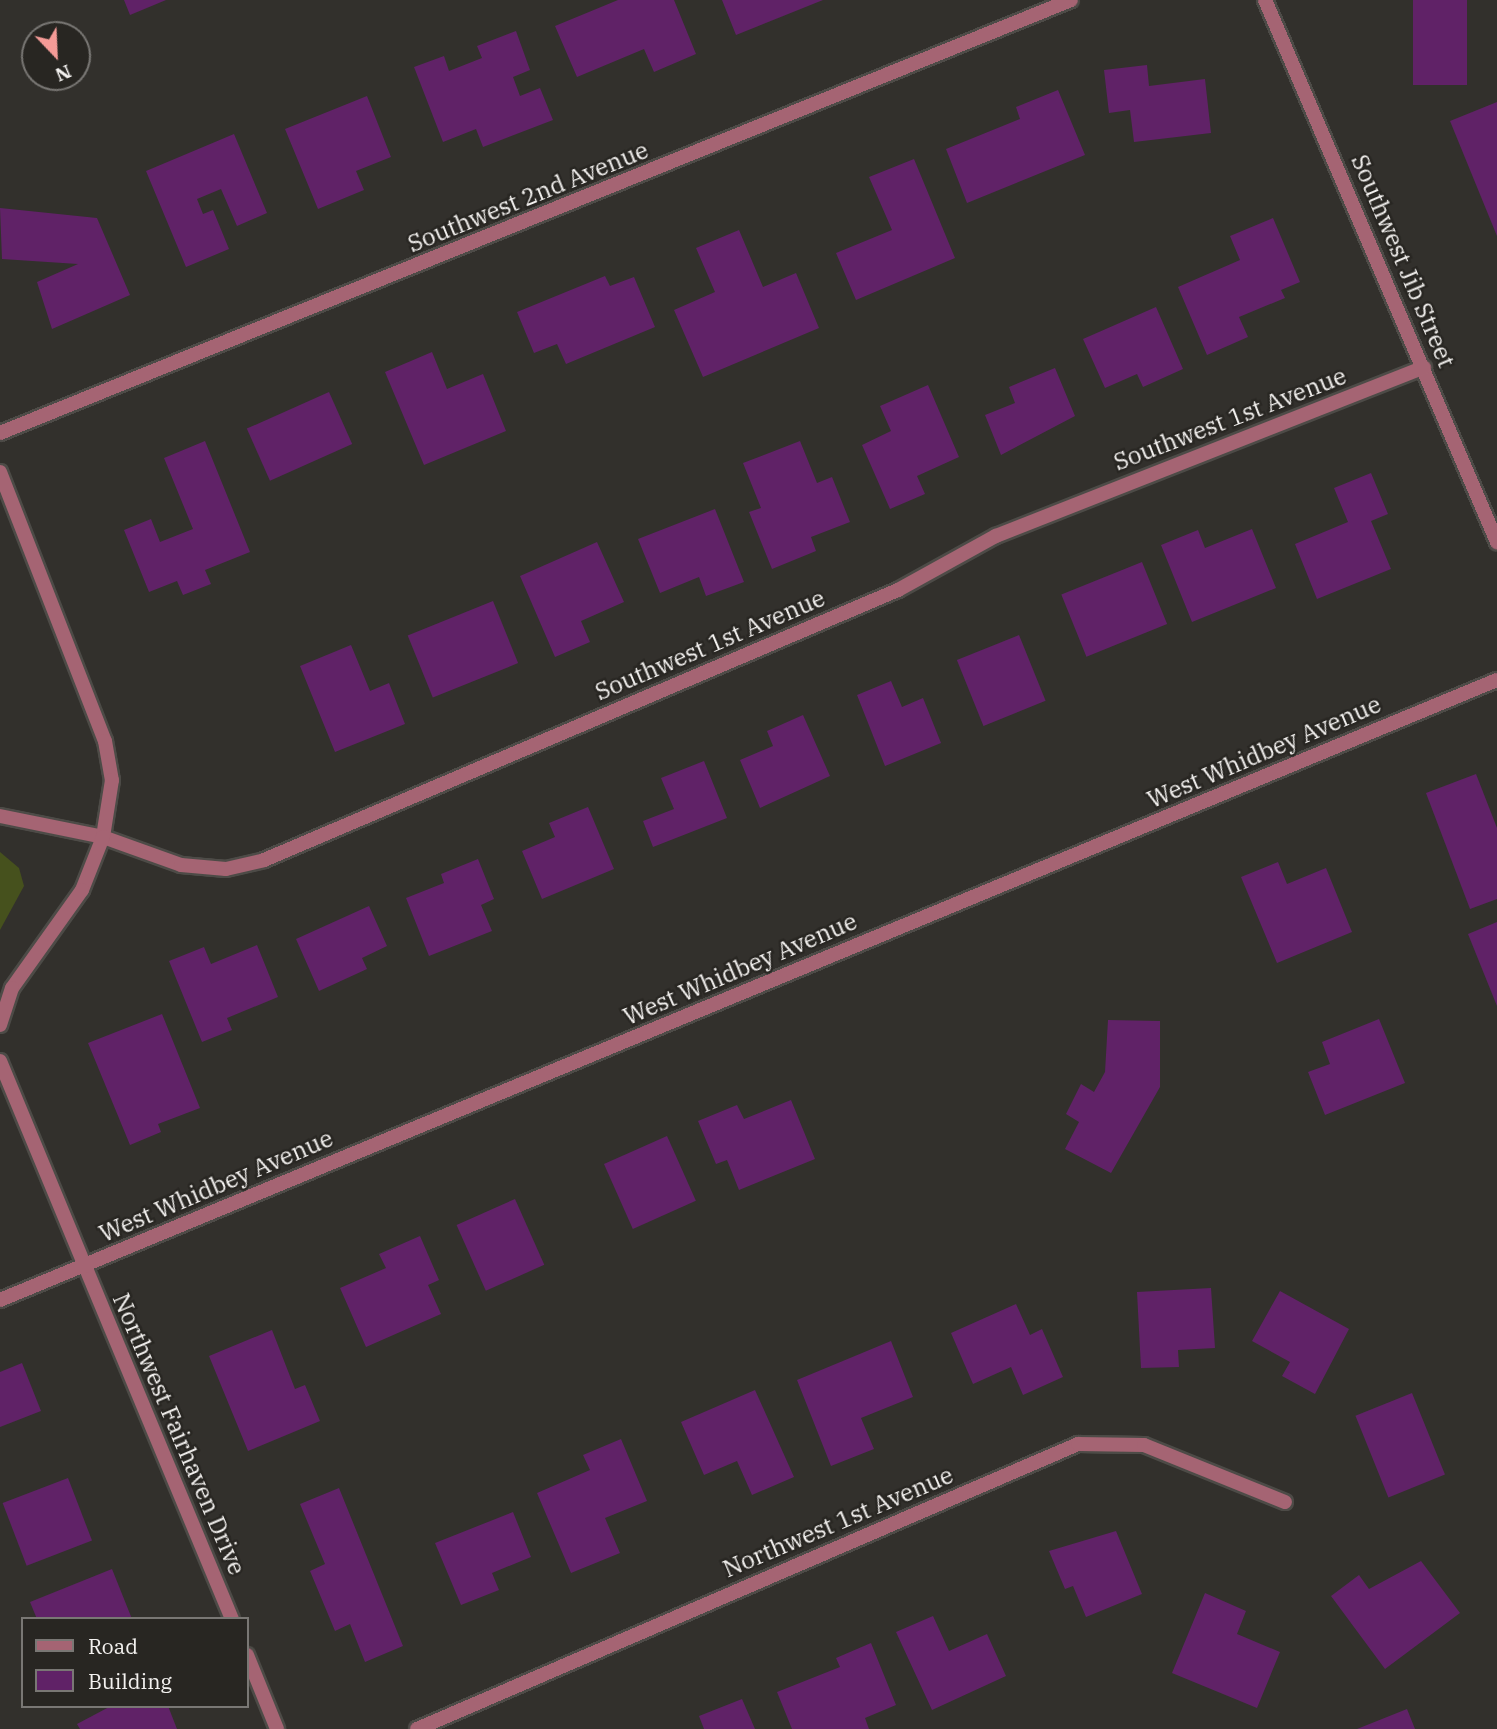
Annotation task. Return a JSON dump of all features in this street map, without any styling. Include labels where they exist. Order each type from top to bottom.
[{"type":"street","name":"Southwest 2nd Avenue","points":[[0,433],[1071,0]]},
{"type":"street","name":"Southwest Jib Street","points":[[1265,0],[1497,542]]},
{"type":"street","name":"Southwest 1st Avenue","points":[[0,816],[103,837],[181,865],[226,869],[264,860],[898,590],[996,536],[1424,367]]},
{"type":"street","points":[[0,471],[105,741],[112,780],[103,837],[82,890],[12,988],[0,1025]]},
{"type":"street","name":"West Whidbey Avenue","points":[[0,1300],[1497,680]]},
{"type":"street","name":"Northwest Fairhaven Drive","points":[[0,1061],[231,1617]]},
{"type":"street","name":"Northwest 1st Avenue","points":[[417,1729],[1078,1444],[1144,1445],[1285,1502]]},
{"type":"street","points":[[248,1657],[277,1729]]},
{"type":"green space","points":[[0,852],[19,868],[24,886],[0,930]]},
{"type":"building","points":[[124,0],[166,0],[130,15]]},
{"type":"building","points":[[618,0],[674,0],[696,54],[654,72],[644,49],[577,77],[555,26]]},
{"type":"building","points":[[722,0],[823,0],[736,35]]},
{"type":"building","points":[[1413,0],[1467,0],[1467,85],[1413,85]]},
{"type":"building","points":[[516,31],[530,70],[513,77],[520,96],[540,88],[553,120],[483,147],[476,129],[443,142],[414,67],[444,56],[449,71],[482,58],[477,46]]},
{"type":"building","points":[[1147,65],[1149,86],[1205,79],[1211,133],[1134,142],[1130,110],[1109,113],[1104,70]]},
{"type":"building","points":[[1058,90],[1085,155],[967,203],[946,149],[1020,119],[1016,107]]},
{"type":"building","points":[[367,96],[391,157],[356,171],[364,190],[318,209],[285,129]]},
{"type":"building","points":[[1497,102],[1497,236],[1450,121]]},
{"type":"building","points":[[234,134],[267,213],[237,226],[221,189],[197,199],[203,214],[213,210],[229,249],[186,267],[146,171]]},
{"type":"building","points":[[914,159],[955,258],[856,300],[836,253],[892,230],[869,177]]},
{"type":"building","points":[[0,208],[97,218],[130,295],[52,329],[37,282],[78,264],[2,259]]},
{"type":"building","points":[[1273,218],[1300,282],[1281,290],[1285,298],[1239,317],[1248,337],[1207,355],[1178,287],[1240,260],[1230,236]]},
{"type":"building","points":[[739,230],[763,287],[796,273],[819,328],[703,377],[674,310],[715,292],[696,248]]},
{"type":"building","points":[[605,276],[610,286],[634,277],[655,327],[566,364],[557,344],[534,353],[517,312]]},
{"type":"building","points":[[1156,307],[1183,369],[1143,387],[1137,374],[1105,388],[1083,339]]},
{"type":"building","points":[[432,352],[447,389],[483,374],[506,431],[424,465],[385,372]]},
{"type":"building","points":[[1055,368],[1075,416],[1001,455],[985,415],[1015,403],[1009,387]]},
{"type":"building","points":[[928,385],[959,457],[917,476],[925,494],[890,509],[862,445],[891,431],[880,406]]},
{"type":"building","points":[[329,392],[352,444],[270,481],[247,429]]},
{"type":"building","points":[[205,441],[250,552],[205,570],[211,584],[183,595],[177,581],[149,592],[124,530],[151,519],[160,542],[193,529],[164,458]]},
{"type":"building","points":[[800,441],[817,483],[832,477],[850,522],[811,537],[816,551],[772,569],[749,512],[761,508],[743,463]]},
{"type":"building","points":[[1371,473],[1388,514],[1371,521],[1391,569],[1317,599],[1295,544],[1348,522],[1334,488]]},
{"type":"building","points":[[715,509],[744,582],[706,596],[699,577],[660,593],[638,539]]},
{"type":"building","points":[[1252,529],[1276,588],[1192,622],[1161,545],[1198,530],[1205,548]]},
{"type":"building","points":[[597,542],[624,602],[581,621],[590,642],[555,657],[520,576]]},
{"type":"building","points":[[1142,562],[1167,624],[1086,657],[1061,595]]},
{"type":"building","points":[[493,601],[518,663],[433,698],[408,635]]},
{"type":"building","points":[[1019,635],[1046,701],[983,726],[957,660]]},
{"type":"building","points":[[351,645],[370,691],[389,683],[405,724],[335,752],[300,666]]},
{"type":"building","points":[[891,681],[902,707],[923,698],[941,743],[885,766],[857,695]]},
{"type":"building","points":[[803,715],[830,776],[760,808],[740,760],[773,746],[767,731]]},
{"type":"building","points":[[704,761],[727,818],[653,847],[643,821],[674,809],[661,778]]},
{"type":"building","points":[[1476,774],[1497,828],[1497,899],[1470,909],[1426,793]]},
{"type":"building","points":[[588,807],[614,869],[542,899],[522,851],[555,837],[549,823]]},
{"type":"building","points":[[478,859],[494,899],[481,905],[492,931],[429,956],[406,898],[444,883],[441,874]]},
{"type":"building","points":[[1278,862],[1287,884],[1326,868],[1352,932],[1277,963],[1241,877]]},
{"type":"building","points":[[369,906],[387,946],[362,958],[367,969],[319,991],[296,939]]},
{"type":"building","points":[[1497,922],[1497,1006],[1468,934]]},
{"type":"building","points":[[257,945],[278,997],[227,1018],[232,1030],[202,1042],[169,961],[204,947],[211,964]]},
{"type":"building","points":[[162,1014],[200,1108],[158,1124],[161,1132],[130,1145],[88,1043]]},
{"type":"building","points":[[1379,1019],[1405,1083],[1325,1115],[1308,1072],[1330,1064],[1322,1042]]},
{"type":"building","points":[[1108,1020],[1160,1021],[1160,1087],[1111,1173],[1065,1149],[1079,1122],[1066,1114],[1081,1084],[1094,1092],[1105,1072]]},
{"type":"building","points":[[791,1100],[815,1159],[739,1190],[727,1160],[716,1164],[698,1121],[737,1105],[744,1119]]},
{"type":"building","points":[[667,1136],[696,1201],[633,1229],[604,1164]]},
{"type":"building","points":[[515,1199],[544,1265],[486,1291],[457,1225]]},
{"type":"building","points":[[420,1236],[439,1280],[428,1285],[441,1314],[366,1347],[340,1288],[386,1268],[379,1254]]},
{"type":"building","points":[[1211,1288],[1215,1348],[1178,1350],[1179,1367],[1141,1368],[1137,1292]]},
{"type":"building","points":[[1280,1291],[1349,1329],[1315,1394],[1282,1376],[1290,1362],[1252,1341]]},
{"type":"building","points":[[1016,1304],[1030,1335],[1042,1329],[1063,1377],[1023,1395],[1011,1367],[973,1384],[951,1333]]},
{"type":"building","points":[[272,1330],[295,1389],[305,1385],[320,1421],[248,1451],[209,1356]]},
{"type":"building","points":[[891,1341],[913,1397],[861,1418],[874,1449],[831,1466],[797,1380]]},
{"type":"building","points":[[22,1363],[41,1411],[0,1427],[0,1372]]},
{"type":"building","points":[[755,1390],[794,1477],[752,1495],[737,1461],[704,1475],[681,1422]]},
{"type":"building","points":[[1412,1393],[1445,1475],[1388,1497],[1355,1416]]},
{"type":"building","points":[[621,1439],[647,1501],[605,1518],[620,1553],[571,1573],[537,1493],[590,1470],[583,1455]]},
{"type":"building","points":[[68,1478],[92,1541],[27,1566],[3,1503]]},
{"type":"building","points":[[339,1488],[403,1646],[365,1662],[350,1624],[335,1631],[310,1571],[325,1564],[300,1504]]},
{"type":"building","points":[[513,1512],[531,1557],[492,1573],[499,1590],[461,1605],[435,1543]]},
{"type":"building","points":[[1116,1531],[1142,1594],[1086,1617],[1073,1586],[1065,1589],[1049,1551]]},
{"type":"building","points":[[1421,1561],[1460,1613],[1385,1669],[1331,1596],[1359,1575],[1369,1589]]},
{"type":"building","points":[[112,1569],[131,1617],[36,1617],[30,1602]]},
{"type":"building","points":[[1205,1593],[1246,1611],[1237,1634],[1280,1652],[1257,1708],[1172,1673]]},
{"type":"building","points":[[933,1616],[949,1651],[987,1634],[1006,1676],[932,1710],[896,1632]]},
{"type":"building","points":[[871,1643],[896,1705],[865,1718],[869,1729],[792,1729],[777,1692],[840,1667],[836,1658]]},
{"type":"building","points":[[742,1699],[755,1729],[704,1729],[699,1716]]},
{"type":"building","points":[[107,1708],[169,1708],[177,1729],[80,1729],[77,1724]]},
{"type":"building","points":[[1407,1709],[1415,1729],[1357,1729]]}]
